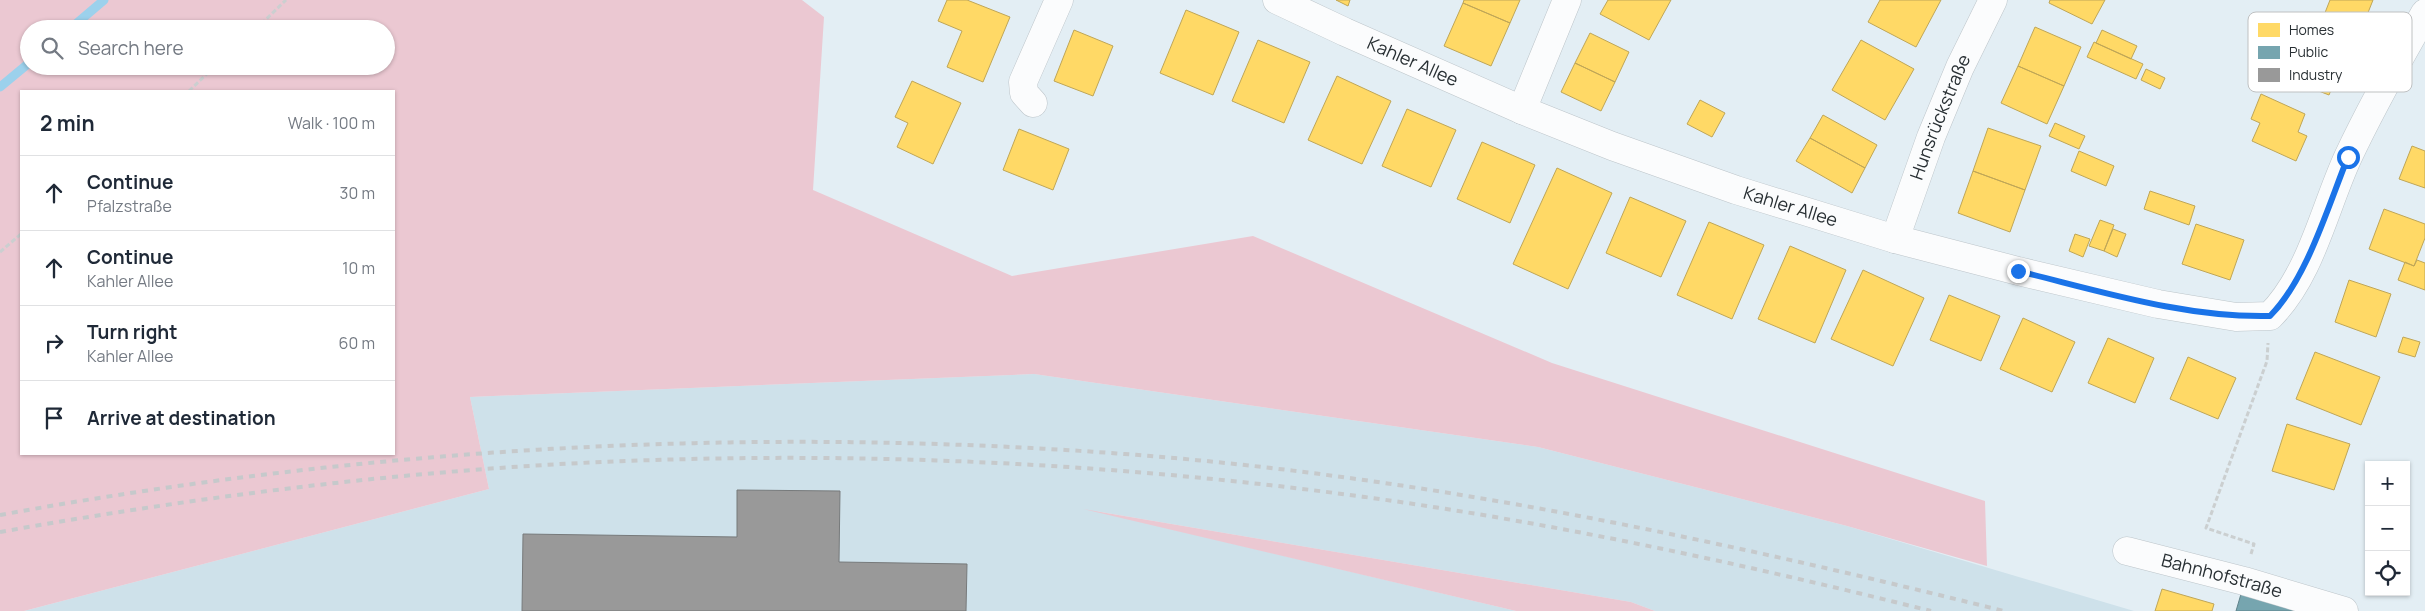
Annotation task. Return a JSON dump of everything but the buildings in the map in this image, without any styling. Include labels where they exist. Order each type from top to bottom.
[{"type":"street","points":[[1033,104],[1024,92],[1023,82],[1059,0]]},
{"type":"street","name":"Kahler Allee","points":[[1276,0],[1522,110],[1612,146],[1736,190],[1895,239],[2018,271],[2158,304],[2236,317],[2270,316]]},
{"type":"street","points":[[1522,110],[1567,0]]},
{"type":"street","name":"Hunsrückstraße","points":[[1895,239],[1931,137],[1960,67],[1993,0]]},
{"type":"street","points":[[2412,37],[2425,13]]},
{"type":"street","points":[[2270,316],[2284,302],[2304,266],[2348,157],[2383,92]]},
{"type":"street","name":"Bahnhofstraße","points":[[2128,551],[2244,581],[2344,611]]},
{"type":"path","points":[[265,20],[286,0]]},
{"type":"path","points":[[190,90],[206,75]]},
{"type":"path","points":[[0,252],[20,235]]},
{"type":"path","points":[[2244,581],[2254,544],[2206,528],[2267,361],[2270,316]]},
{"type":"shaded area","points":[[0,0],[802,0],[824,17],[813,190],[1012,276],[1253,236],[1552,363],[1985,501],[1987,566],[1847,526],[1538,447],[1034,374],[470,397],[489,489],[24,611],[0,611]]},
{"type":"shaded area","points":[[1034,374],[1538,447],[1847,526],[2134,611],[1655,611],[1631,602],[1095,511],[1516,611],[24,611],[489,489],[470,397]]},
{"type":"shaded area","points":[[1083,509],[1631,602],[1655,611],[1516,611]]},
{"type":"waterway","points":[[81,20],[104,0]]},
{"type":"waterway","points":[[0,87],[20,70]]},
{"type":"railway","points":[[0,515],[145,491],[292,471],[438,457],[585,447],[732,442],[880,443],[1027,448],[1174,458],[1279,469],[1488,499],[1696,539],[2004,611]]},
{"type":"railway","points":[[0,532],[68,520],[271,491],[475,470],[647,460],[749,458],[955,461],[1161,474],[1263,484],[1436,507],[1649,546],[1931,611]]},
{"type":"route","points":[[2018,271],[2158,304],[2236,317],[2270,316],[2284,302],[2304,266],[2348,157]]}]
